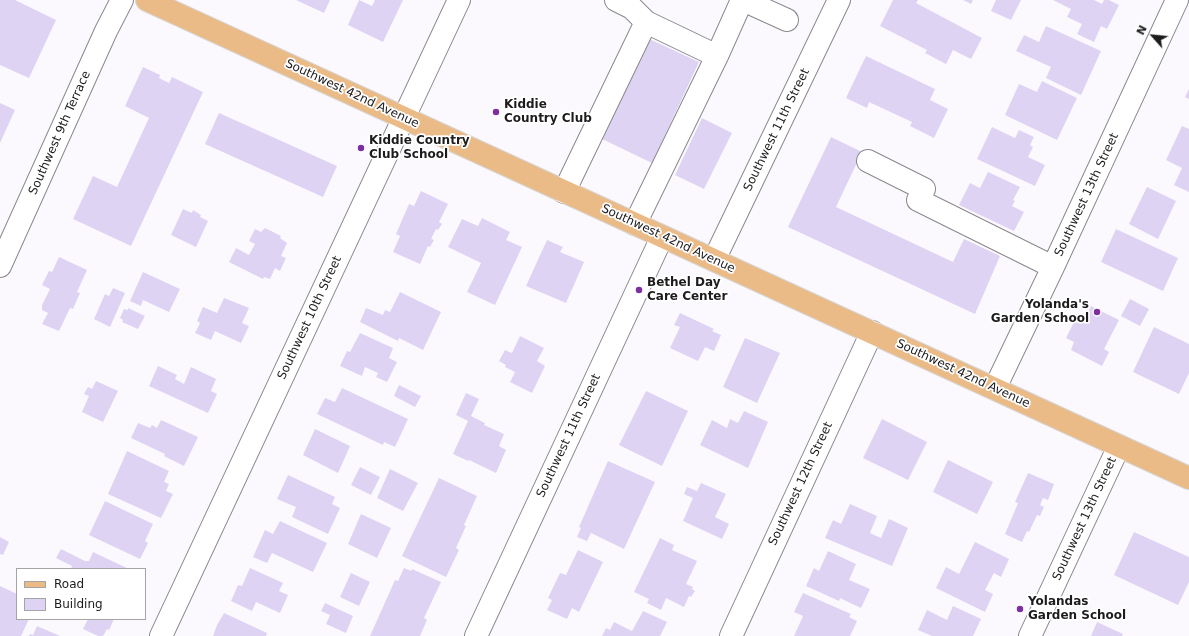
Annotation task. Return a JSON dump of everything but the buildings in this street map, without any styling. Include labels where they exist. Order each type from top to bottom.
[{"type":"main road","name":"Southwest 42nd Avenue","points":[[147,0],[1189,478]]},
{"type":"street","name":"Southwest 9th Terrace","points":[[0,266],[106,31],[122,0]]},
{"type":"street","name":"Southwest 10th Street","points":[[160,636],[460,0]]},
{"type":"street","points":[[616,0],[632,8],[646,22],[717,56]]},
{"type":"street","points":[[635,224],[743,0],[787,20]]},
{"type":"street","name":"Southwest 11th Street","points":[[714,260],[839,0]]},
{"type":"street","name":"Southwest 13th Street","points":[[995,388],[1177,0]]},
{"type":"street","points":[[564,192],[646,22]]},
{"type":"street","points":[[868,161],[924,189],[918,200],[1053,267]]},
{"type":"street","name":"Southwest 11th Street","points":[[476,636],[662,237]]},
{"type":"street","name":"Southwest 12th Street","points":[[731,636],[872,332]]},
{"type":"street","name":"Southwest 13th Street","points":[[1030,636],[1119,446]]},
{"type":"place","name":"Kiddie Country Club","points":[[496,112]]},
{"type":"place","name":"Kiddie Country Club School","points":[[361,148]]},
{"type":"place","name":"Bethel Day Care Center","points":[[639,290]]},
{"type":"place","name":"Yolanda's Garden School","points":[[1097,312]]},
{"type":"place","name":"Yolandas Garden School","points":[[1020,609]]}]
